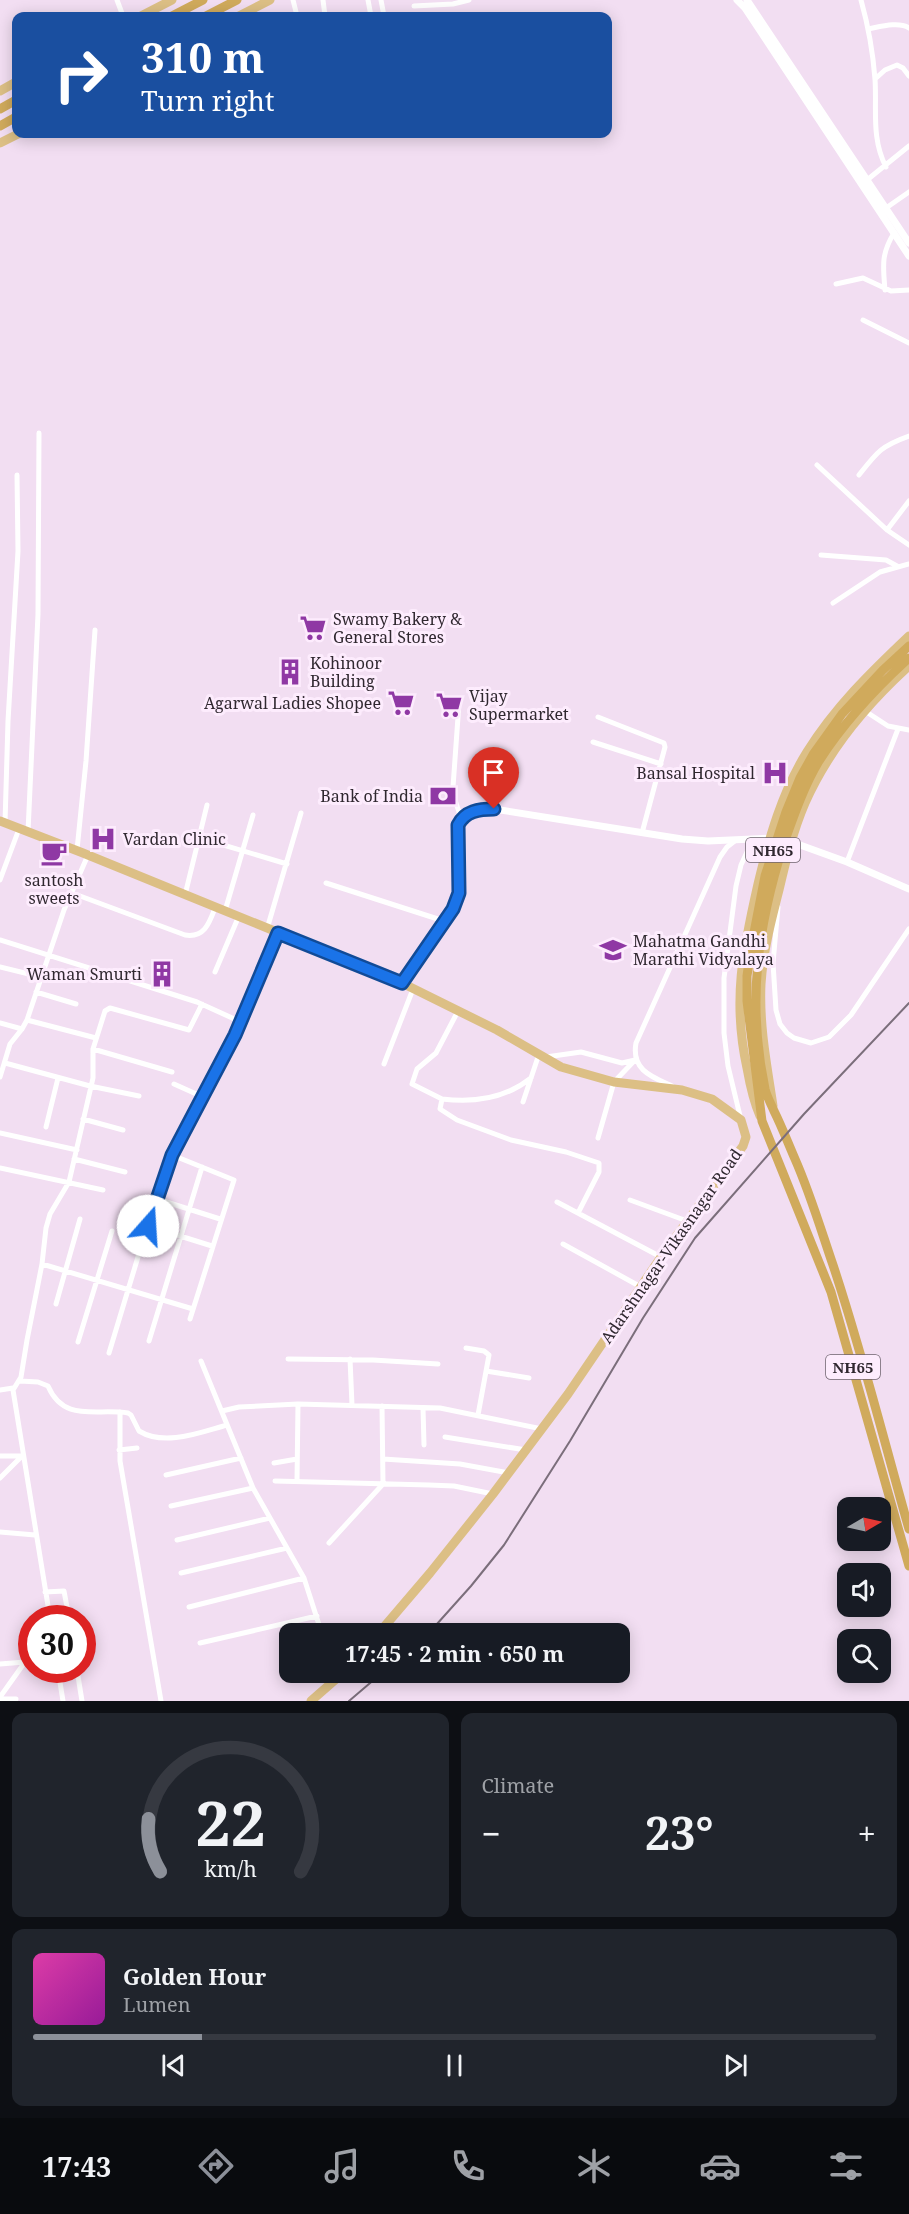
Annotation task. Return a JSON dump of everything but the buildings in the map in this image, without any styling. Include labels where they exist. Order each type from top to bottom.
[{"type":"highway","points":[[180,12],[203,0]]},
{"type":"highway","points":[[214,12],[237,0]]},
{"type":"highway","name":"NH65","points":[[909,646],[842,714],[814,753],[800,778],[765,876],[747,976],[748,1025],[762,1094],[774,1110],[797,1162],[824,1237],[866,1373],[909,1528]]},
{"type":"highway","name":"NH65","points":[[909,665],[862,705],[819,762],[801,795],[768,899],[756,975],[756,1032],[762,1094],[762,1121],[831,1292],[909,1566]]},
{"type":"main road","points":[[149,12],[172,0]]},
{"type":"main road","points":[[247,12],[270,0]]},
{"type":"main road","points":[[762,1121],[754,1102],[743,1049],[739,984],[745,939],[770,837],[786,794],[807,751],[848,696],[909,636]]},
{"type":"main road","points":[[774,1110],[763,1032],[761,984],[768,931],[791,842],[818,777],[839,744],[865,710],[909,665]]},
{"type":"main road","points":[[3,822],[402,983],[497,1030],[561,1067],[614,1082],[682,1090],[711,1099],[729,1109],[741,1120]]},
{"type":"main road","name":"Adarshnagar-Vikasnagar Road","points":[[387,1623],[542,1429],[661,1257],[743,1146],[746,1137],[741,1120]]},
{"type":"main road","points":[[311,1701],[328,1683]]},
{"type":"street","points":[[414,6],[453,4],[470,0]]},
{"type":"street","points":[[737,0],[745,8],[867,180],[909,243]]},
{"type":"street","points":[[747,0],[909,256]]},
{"type":"street","points":[[861,0],[868,29],[875,79],[874,118],[877,140],[886,166]]},
{"type":"street","points":[[868,29],[899,25],[909,28]]},
{"type":"street","points":[[875,79],[891,66],[897,65],[903,68],[909,76]]},
{"type":"street","points":[[867,180],[909,146]]},
{"type":"street","points":[[886,208],[909,192]]},
{"type":"street","points":[[885,290],[883,260],[885,250],[894,233]]},
{"type":"street","points":[[836,284],[867,279],[885,290],[897,292],[909,290]]},
{"type":"street","points":[[863,320],[909,343]]},
{"type":"street","points":[[28,832],[38,614],[39,434]]},
{"type":"street","points":[[859,476],[884,446],[909,435]]},
{"type":"street","points":[[817,465],[887,530],[909,544]]},
{"type":"street","points":[[3,822],[18,551],[17,475]]},
{"type":"street","points":[[887,530],[909,501]]},
{"type":"street","points":[[822,555],[886,560],[899,567]]},
{"type":"street","points":[[833,603],[870,577],[889,568],[909,564]]},
{"type":"street","points":[[77,850],[95,630]]},
{"type":"street","points":[[459,703],[453,787],[461,818]]},
{"type":"street","points":[[865,710],[880,722],[898,729],[909,730]]},
{"type":"street","points":[[598,717],[664,743],[661,764],[642,833]]},
{"type":"street","points":[[847,862],[898,729]]},
{"type":"street","points":[[592,741],[661,764]]},
{"type":"street","points":[[185,895],[207,805]]},
{"type":"street","points":[[402,983],[453,909],[459,893],[458,825],[461,818],[475,811],[494,809],[682,839],[736,840],[770,837],[847,862],[909,889]]},
{"type":"street","points":[[267,929],[300,813]]},
{"type":"street","points":[[225,912],[253,814]]},
{"type":"street","points":[[0,880],[19,828]]},
{"type":"street","points":[[200,838],[287,864]]},
{"type":"street","points":[[741,1120],[728,1066],[724,1033],[724,978],[736,886],[741,865],[753,839]]},
{"type":"street","points":[[682,1090],[651,1076],[636,1060],[634,1052],[649,1011],[720,857],[736,840]]},
{"type":"street","points":[[0,1077],[10,1044],[27,1020],[48,955],[88,855]]},
{"type":"street","points":[[326,883],[444,921]]},
{"type":"street","points":[[780,885],[773,963],[776,1010],[780,1024],[787,1033],[802,1041],[819,1042],[839,1029],[851,1015],[909,929]]},
{"type":"street","points":[[72,893],[185,935],[194,936],[209,925],[215,908]]},
{"type":"street","points":[[215,972],[238,918]]},
{"type":"street","points":[[109,1353],[172,1155],[241,1022],[278,933]]},
{"type":"street","points":[[0,940],[202,1004],[241,1022]]},
{"type":"street","points":[[0,967],[41,977]]},
{"type":"street","points":[[384,1064],[413,989]]},
{"type":"street","points":[[36,992],[76,1004]]},
{"type":"street","points":[[0,1390],[13,1388],[20,1381],[50,1214],[69,1182],[93,1074],[93,1049],[105,1011],[110,1008],[189,1030],[202,1004]]},
{"type":"street","points":[[458,1011],[436,1053],[417,1069],[412,1084],[442,1099],[486,1099],[522,1085],[531,1078]]},
{"type":"street","points":[[27,1020],[96,1038]]},
{"type":"street","points":[[0,1023],[22,1029]]},
{"type":"street","points":[[93,1049],[172,1072]]},
{"type":"street","points":[[523,1102],[542,1056],[580,1052],[622,1063],[636,1060]]},
{"type":"street","points":[[598,1138],[614,1082],[636,1060]]},
{"type":"street","points":[[5,1063],[90,1086],[139,1096]]},
{"type":"street","points":[[46,1127],[58,1078]]},
{"type":"street","points":[[174,1084],[202,1097]]},
{"type":"street","points":[[442,1099],[440,1109],[442,1112],[457,1120],[511,1140],[566,1152],[599,1163],[599,1172],[578,1213]]},
{"type":"street","points":[[83,1119],[123,1130]]},
{"type":"street","points":[[0,1133],[77,1150]]},
{"type":"street","points":[[172,1155],[234,1180],[190,1319]]},
{"type":"street","points":[[74,1159],[125,1172]]},
{"type":"street","points":[[149,1341],[202,1167]]},
{"type":"street","points":[[0,1168],[103,1190]]},
{"type":"street","points":[[158,1199],[220,1219]]},
{"type":"street","points":[[630,1200],[687,1221]]},
{"type":"street","points":[[558,1202],[661,1257]]},
{"type":"street","points":[[56,1304],[80,1219]]},
{"type":"street","points":[[148,1226],[212,1246]]},
{"type":"street","points":[[78,1342],[112,1231]]},
{"type":"street","points":[[563,1244],[641,1287]]},
{"type":"street","points":[[42,1264],[193,1309]]},
{"type":"street","points":[[466,1348],[487,1352],[489,1359],[478,1415]]},
{"type":"street","points":[[288,1359],[350,1359],[438,1364]]},
{"type":"street","points":[[350,1359],[352,1405]]},
{"type":"street","points":[[201,1360],[253,1488],[304,1578],[319,1623]]},
{"type":"street","points":[[486,1371],[529,1378]]},
{"type":"street","points":[[20,1381],[38,1382],[48,1386],[56,1401],[74,1411],[120,1412],[131,1415],[136,1428],[143,1434],[161,1437],[187,1435],[227,1425]]},
{"type":"street","points":[[13,1388],[47,1605]]},
{"type":"street","points":[[222,1411],[239,1407],[298,1404],[440,1408],[542,1429]]},
{"type":"street","points":[[297,1481],[298,1404]]},
{"type":"street","points":[[329,1543],[383,1484],[382,1406]]},
{"type":"street","points":[[423,1408],[424,1445]]},
{"type":"street","points":[[120,1412],[121,1470],[161,1701]]},
{"type":"street","points":[[445,1437],[526,1450]]},
{"type":"street","points":[[120,1450],[137,1448]]},
{"type":"street","points":[[0,1456],[22,1456]]},
{"type":"street","points":[[0,1478],[22,1456]]},
{"type":"street","points":[[166,1475],[241,1458]]},
{"type":"street","points":[[274,1463],[297,1459]]},
{"type":"street","points":[[383,1459],[459,1464],[509,1473]]},
{"type":"street","points":[[275,1481],[454,1486],[492,1494]]},
{"type":"street","points":[[171,1506],[253,1488]]},
{"type":"street","points":[[177,1540],[270,1518]]},
{"type":"street","points":[[0,1533],[35,1534]]},
{"type":"street","points":[[181,1573],[287,1548]]},
{"type":"street","points":[[189,1607],[304,1578]]},
{"type":"street","points":[[45,1592],[64,1591],[67,1605]]},
{"type":"street","points":[[200,1643],[317,1616]]},
{"type":"street","points":[[0,1664],[18,1663]]},
{"type":"street","points":[[0,1698],[18,1672]]},
{"type":"street","points":[[60,1683],[63,1701]]},
{"type":"street","points":[[79,1683],[82,1701]]},
{"type":"street","points":[[0,1698],[16,1699]]},
{"type":"railway","points":[[438,1623],[504,1545],[570,1441],[643,1318],[695,1238],[804,1114],[909,1003]]},
{"type":"railway","points":[[349,1701],[370,1683]]},
{"type":"place","name":"Swamy Bakery & General Stores","points":[[313,628]]},
{"type":"place","name":"Kohinoor Building","points":[[290,672]]},
{"type":"place","name":"Agarwal Ladies Shopee","points":[[401,703]]},
{"type":"place","name":"Vijay Supermarket","points":[[449,705]]},
{"type":"place","name":"Bansal Hospital","points":[[775,773]]},
{"type":"place","name":"Bank of India","points":[[443,796]]},
{"type":"place","name":"Vardan Clinic","points":[[103,839]]},
{"type":"place","name":"santosh sweets","points":[[54,853]]},
{"type":"place","name":"Mahatma Gandhi Marathi Vidyalaya","points":[[613,950]]},
{"type":"place","name":"Waman Smurti","points":[[162,974]]},
{"type":"route","points":[[148,1226],[172,1155],[235,1035],[278,933],[402,983],[453,909],[459,893],[458,825],[461,818],[468,813],[482,809],[494,809]]}]
